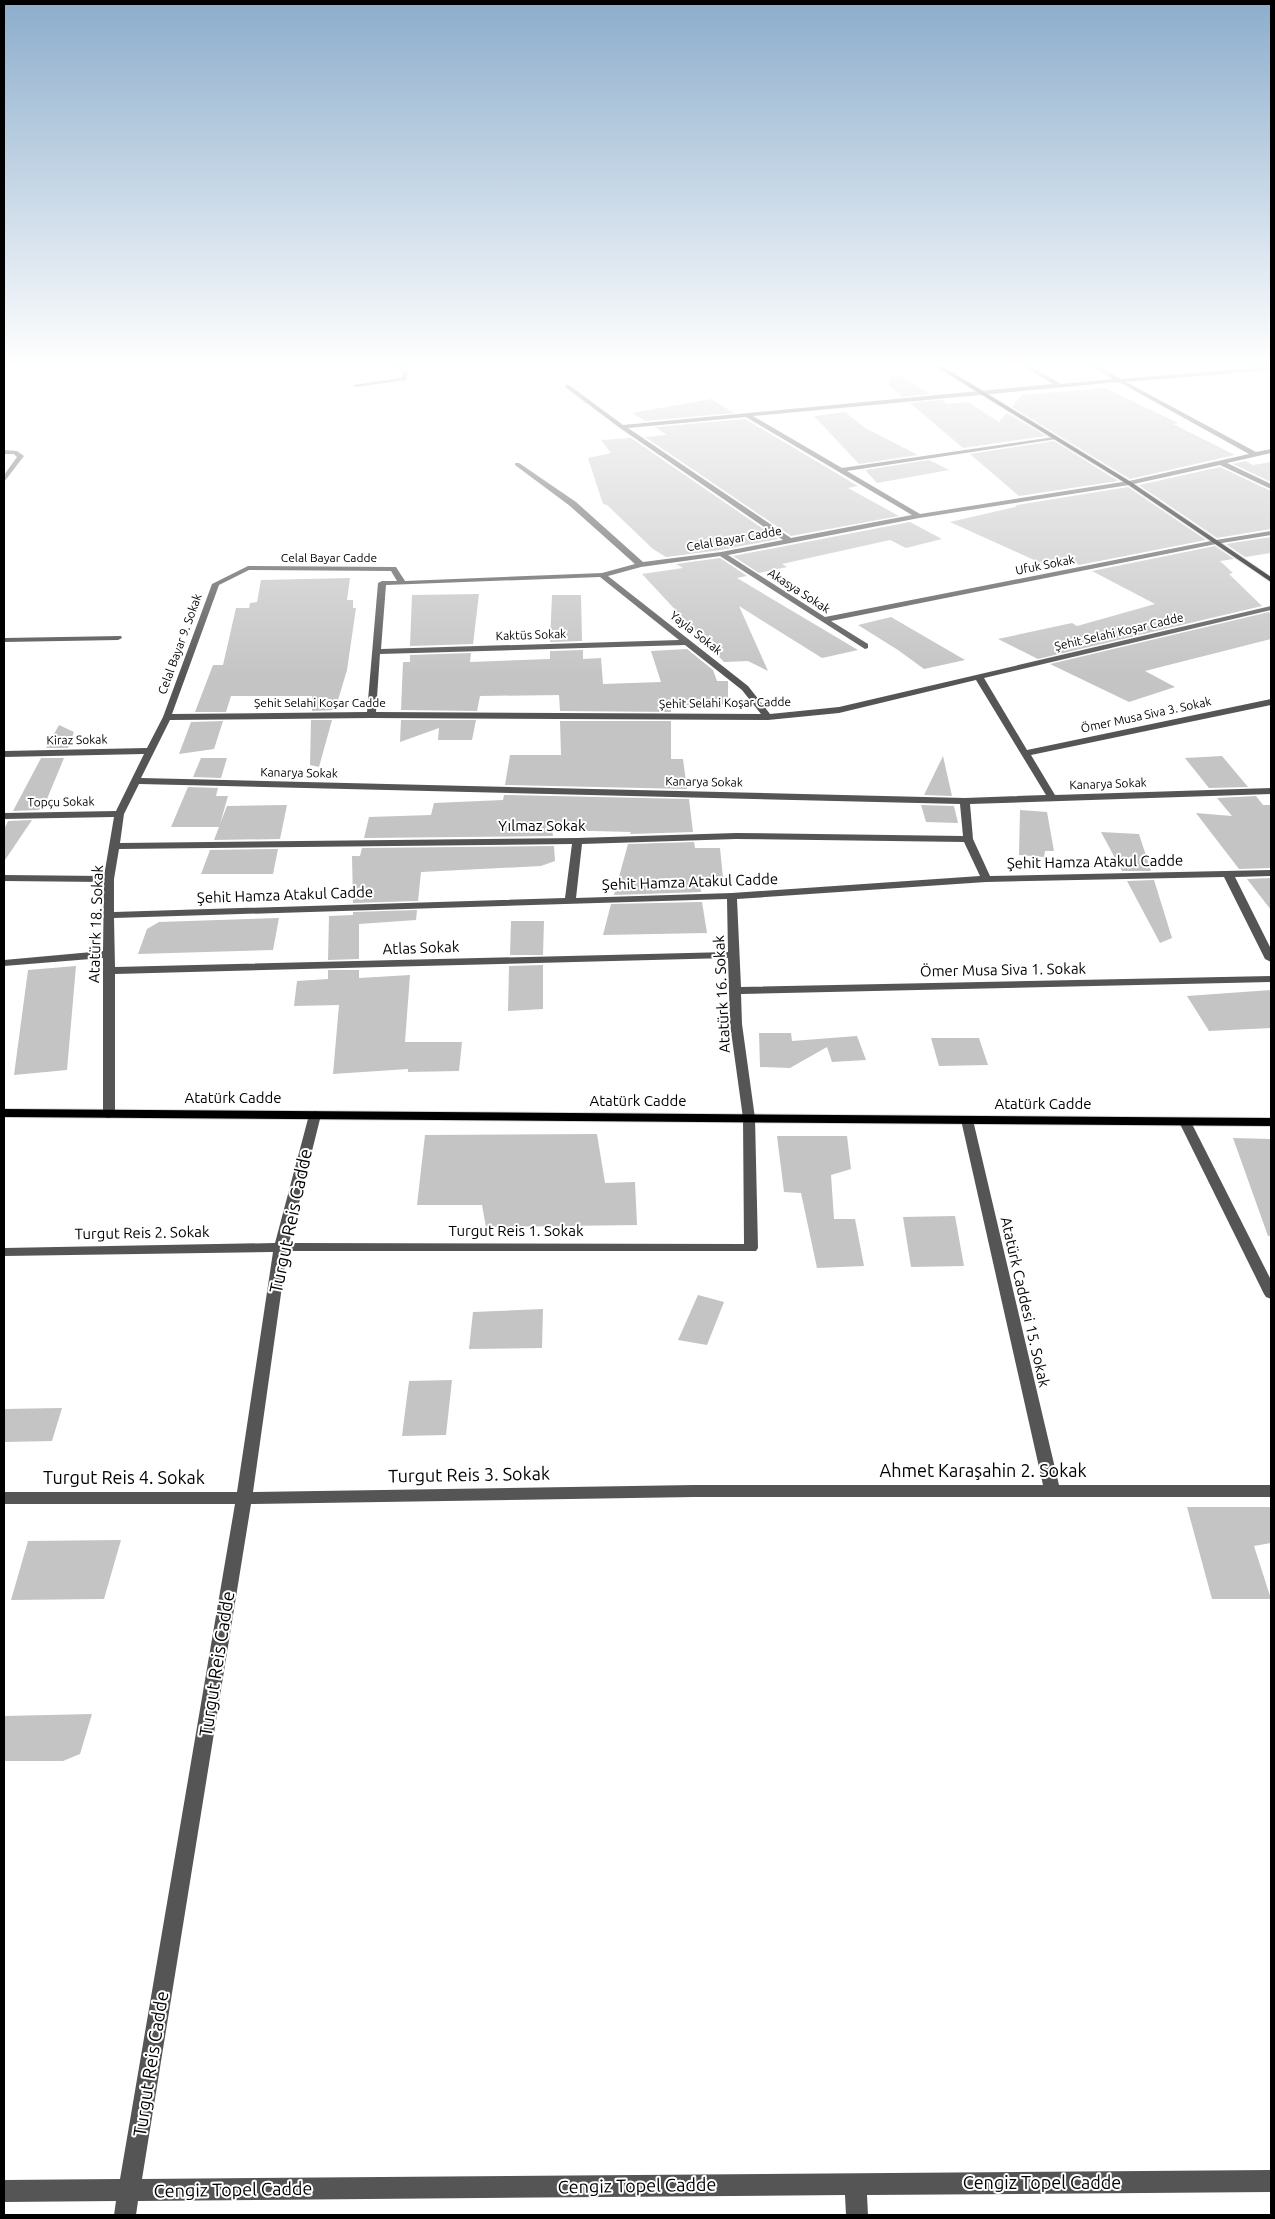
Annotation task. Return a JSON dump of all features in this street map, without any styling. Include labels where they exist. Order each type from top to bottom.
[{"type":"main road","points":[[1106,470],[1129,483],[1271,580]]},
{"type":"main road","name":"Atatürk Cadde","points":[[4,1113],[1271,1122]]},
{"type":"street","points":[[4,480],[11,470]]},
{"type":"street","points":[[525,470],[574,504],[641,565]]},
{"type":"street","points":[[685,470],[790,541]]},
{"type":"street","points":[[840,470],[919,516]]},
{"type":"street","name":"Celal Bayar Cadde","points":[[376,652],[382,583],[602,575],[641,565],[721,554],[919,516],[1129,483],[1187,470]]},
{"type":"street","points":[[1235,470],[1271,487]]},
{"type":"street","name":"Ufuk Sokak","points":[[823,620],[1216,542],[1271,533]]},
{"type":"street","name":"Akasya Sokak","points":[[721,554],[865,646]]},
{"type":"street","name":"Celal Bayar Cadde","points":[[248,568],[392,569],[403,582]]},
{"type":"street","name":"Celal Bayar 9. Sokak","points":[[166,717],[216,584],[248,568]]},
{"type":"street","name":"Yayla Sokak","points":[[602,575],[744,688],[768,717]]},
{"type":"street","name":"Şehit Selahi Koşar Cadde","points":[[166,717],[371,715],[768,717],[839,710],[1271,608]]},
{"type":"street","points":[[4,640],[118,638]]},
{"type":"street","name":"Kaktüs Sokak","points":[[376,652],[687,642]]},
{"type":"street","points":[[371,715],[376,652]]},
{"type":"street","points":[[979,678],[1053,799]]},
{"type":"street","name":"Ömer Musa Siva 3. Sokak","points":[[1025,753],[1271,702]]},
{"type":"street","name":"Atatürk 18. Sokak","points":[[109,1114],[110,879],[120,814],[137,782],[166,717]]},
{"type":"street","name":"Kiraz Sokak","points":[[4,754],[150,751]]},
{"type":"street","name":"Kanarya Sokak","points":[[137,782],[965,801],[1271,791]]},
{"type":"street","points":[[965,801],[968,839],[986,879]]},
{"type":"street","name":"Topçu Sokak","points":[[4,816],[120,814]]},
{"type":"street","name":"Yılmaz Sokak","points":[[116,846],[342,842],[577,841],[736,836],[968,839]]},
{"type":"street","points":[[570,901],[577,841]]},
{"type":"street","name":"Şehit Hamza Atakul Cadde","points":[[110,915],[732,896],[986,879],[1271,873]]},
{"type":"street","points":[[1228,874],[1271,959]]},
{"type":"street","points":[[4,878],[110,879]]},
{"type":"street","name":"Atatürk 16. Sokak","points":[[732,896],[736,1024],[750,1118],[751,1248]]},
{"type":"street","points":[[4,963],[110,954]]},
{"type":"street","name":"Atlas Sokak","points":[[110,971],[734,955]]},
{"type":"street","name":"Ömer Musa Siva 1. Sokak","points":[[735,991],[1271,979]]},
{"type":"street","name":"Turgut Reis Cadde","points":[[125,2215],[244,1498],[281,1247],[315,1115]]},
{"type":"street","name":"Atatürk Caddesi 15. Sokak","points":[[967,1120],[1052,1491]]},
{"type":"street","points":[[1184,1122],[1271,1294]]},
{"type":"street","name":"Turgut Reis 1. Sokak","points":[[281,1247],[751,1248]]},
{"type":"street","name":"Turgut Reis 2. Sokak","points":[[4,1252],[281,1247]]},
{"type":"street","name":"Ahmet Karaşahin 2. Sokak","points":[[694,1491],[1271,1491]]},
{"type":"street","name":"Turgut Reis 3. Sokak","points":[[244,1498],[694,1491]]},
{"type":"street","name":"Turgut Reis 4. Sokak","points":[[4,1498],[244,1498]]},
{"type":"street","name":"Cengiz Topel Cadde","points":[[4,2191],[1271,2181]]},
{"type":"street","points":[[855,2184],[857,2215]]},
{"type":"building","points":[[592,470],[677,470],[778,539],[721,550],[666,557],[653,549],[607,505],[603,504]]},
{"type":"building","points":[[693,470],[830,470],[858,486],[848,488],[899,516],[791,536]]},
{"type":"building","points":[[865,470],[948,470],[949,470],[877,483]]},
{"type":"building","points":[[988,470],[1100,470],[1118,481],[1019,496]]},
{"type":"building","points":[[1115,470],[1171,470],[1130,479]]},
{"type":"building","points":[[1209,470],[1225,470],[1271,491],[1271,529],[1217,538],[1139,485]]},
{"type":"building","points":[[1245,470],[1271,470],[1271,482]]},
{"type":"building","points":[[1128,487],[1206,540],[1079,565],[1067,559],[1043,564],[950,522],[1017,505]]},
{"type":"building","points":[[910,522],[942,539],[906,548],[890,540],[782,564],[787,567],[759,573],[733,556]]},
{"type":"building","points":[[1271,537],[1271,553],[1245,557],[1226,544]]},
{"type":"building","points":[[1215,546],[1234,559],[1220,561],[1233,573],[1229,574],[1262,606],[1038,659],[998,639],[1072,623],[1077,626],[1155,604],[1092,571]]},
{"type":"building","points":[[720,558],[747,576],[737,578],[858,650],[822,658],[739,606],[768,671],[748,661],[724,662],[642,574],[683,568],[676,564]]},
{"type":"building","points":[[350,578],[347,600],[353,600],[353,608],[356,608],[347,670],[335,710],[312,711],[312,696],[231,696],[226,712],[195,712],[213,665],[223,665],[236,608],[249,608],[250,603],[257,602],[261,580]]},
{"type":"building","points":[[479,594],[473,644],[410,646],[412,595]]},
{"type":"building","points":[[552,595],[581,595],[582,641],[550,642]]},
{"type":"building","points":[[1269,612],[1271,615],[1271,639],[1145,671],[1175,687],[1129,702],[1050,664]]},
{"type":"building","points":[[891,617],[965,660],[924,669],[858,625]]},
{"type":"building","points":[[687,649],[713,670],[717,681],[728,681],[728,704],[671,706],[671,712],[560,711],[559,695],[480,696],[477,711],[401,710],[403,662],[410,662],[410,655],[471,653],[470,662],[550,659],[550,651],[583,650],[583,659],[601,658],[603,684],[661,682],[651,651]]},
{"type":"building","points":[[311,720],[332,720],[319,767],[310,765]]},
{"type":"building","points":[[401,720],[476,720],[472,740],[438,740],[439,728],[400,742]]},
{"type":"building","points":[[223,721],[214,749],[179,754],[191,722]]},
{"type":"building","points":[[560,721],[671,721],[671,759],[683,759],[687,789],[505,785],[510,755],[561,755]]},
{"type":"building","points":[[59,725],[74,732],[68,748],[46,748]]},
{"type":"building","points":[[943,756],[952,796],[924,795]]},
{"type":"building","points":[[1222,756],[1248,787],[1209,788],[1185,758]]},
{"type":"building","points":[[41,758],[64,758],[47,799],[39,810],[13,811]]},
{"type":"building","points":[[201,758],[227,758],[221,778],[193,777]]},
{"type":"building","points":[[188,787],[218,788],[216,796],[228,796],[220,824],[227,806],[287,805],[280,839],[214,840],[219,827],[171,827]]},
{"type":"building","points":[[504,795],[689,799],[693,832],[630,834],[631,832],[552,830],[553,836],[364,838],[369,817],[431,815],[434,803],[503,800]]},
{"type":"building","points":[[1256,796],[1263,805],[1271,805],[1271,868],[1239,869],[1196,813],[1232,816],[1217,798]]},
{"type":"building","points":[[921,805],[954,806],[958,823],[926,822]]},
{"type":"building","points":[[1020,810],[1047,812],[1054,851],[1045,851],[1044,857],[1019,855]]},
{"type":"building","points":[[32,820],[5,860],[4,830],[8,821]]},
{"type":"building","points":[[1101,832],[1139,834],[1151,871],[1122,871]]},
{"type":"building","points":[[694,842],[695,848],[720,848],[723,878],[699,879],[701,892],[614,895],[628,844]]},
{"type":"building","points":[[554,846],[555,861],[541,866],[421,872],[418,901],[353,903],[352,856],[360,856],[362,848]]},
{"type":"building","points":[[278,849],[273,874],[201,874],[210,850]]},
{"type":"building","points":[[1271,878],[1271,910],[1247,879]]},
{"type":"building","points":[[1154,880],[1172,938],[1160,943],[1127,881]]},
{"type":"building","points":[[702,902],[707,933],[603,935],[611,904]]},
{"type":"building","points":[[417,910],[416,920],[359,924],[359,959],[328,960],[329,916],[353,915],[353,912]]},
{"type":"building","points":[[279,918],[273,950],[138,954],[147,929],[159,922]]},
{"type":"building","points":[[511,921],[544,921],[543,955],[510,955]]},
{"type":"building","points":[[543,965],[543,1009],[508,1011],[509,966]]},
{"type":"building","points":[[76,966],[67,1070],[14,1075],[28,970]]},
{"type":"building","points":[[328,970],[359,970],[359,978],[410,975],[405,1042],[462,1042],[459,1071],[408,1072],[408,1069],[333,1074],[339,1005],[294,1006],[297,981],[328,979]]},
{"type":"building","points":[[1271,990],[1271,1028],[1209,1031],[1187,996]]},
{"type":"building","points":[[759,1033],[791,1033],[792,1041],[857,1036],[866,1060],[832,1062],[827,1047],[790,1068],[760,1067]]},
{"type":"building","points":[[931,1038],[979,1038],[988,1065],[939,1066]]},
{"type":"building","points":[[597,1134],[605,1183],[635,1182],[637,1225],[486,1227],[482,1205],[417,1205],[425,1135]]},
{"type":"building","points":[[777,1136],[847,1136],[851,1169],[831,1175],[834,1219],[855,1219],[864,1266],[817,1268],[801,1193],[784,1192]]},
{"type":"building","points":[[1233,1138],[1271,1139],[1271,1236],[1268,1236]]},
{"type":"building","points":[[955,1216],[964,1266],[911,1267],[903,1217]]},
{"type":"building","points":[[698,1295],[724,1302],[707,1345],[678,1340]]},
{"type":"building","points":[[543,1309],[542,1348],[469,1349],[473,1312]]},
{"type":"building","points":[[452,1380],[446,1435],[402,1436],[409,1381]]},
{"type":"building","points":[[62,1408],[52,1441],[4,1442],[4,1409]]},
{"type":"building","points":[[1187,1507],[1271,1507],[1271,1543],[1254,1546],[1271,1599],[1212,1599]]},
{"type":"building","points":[[121,1540],[104,1599],[11,1600],[28,1541]]},
{"type":"building","points":[[92,1714],[80,1754],[63,1761],[4,1761],[4,1716]]}]
